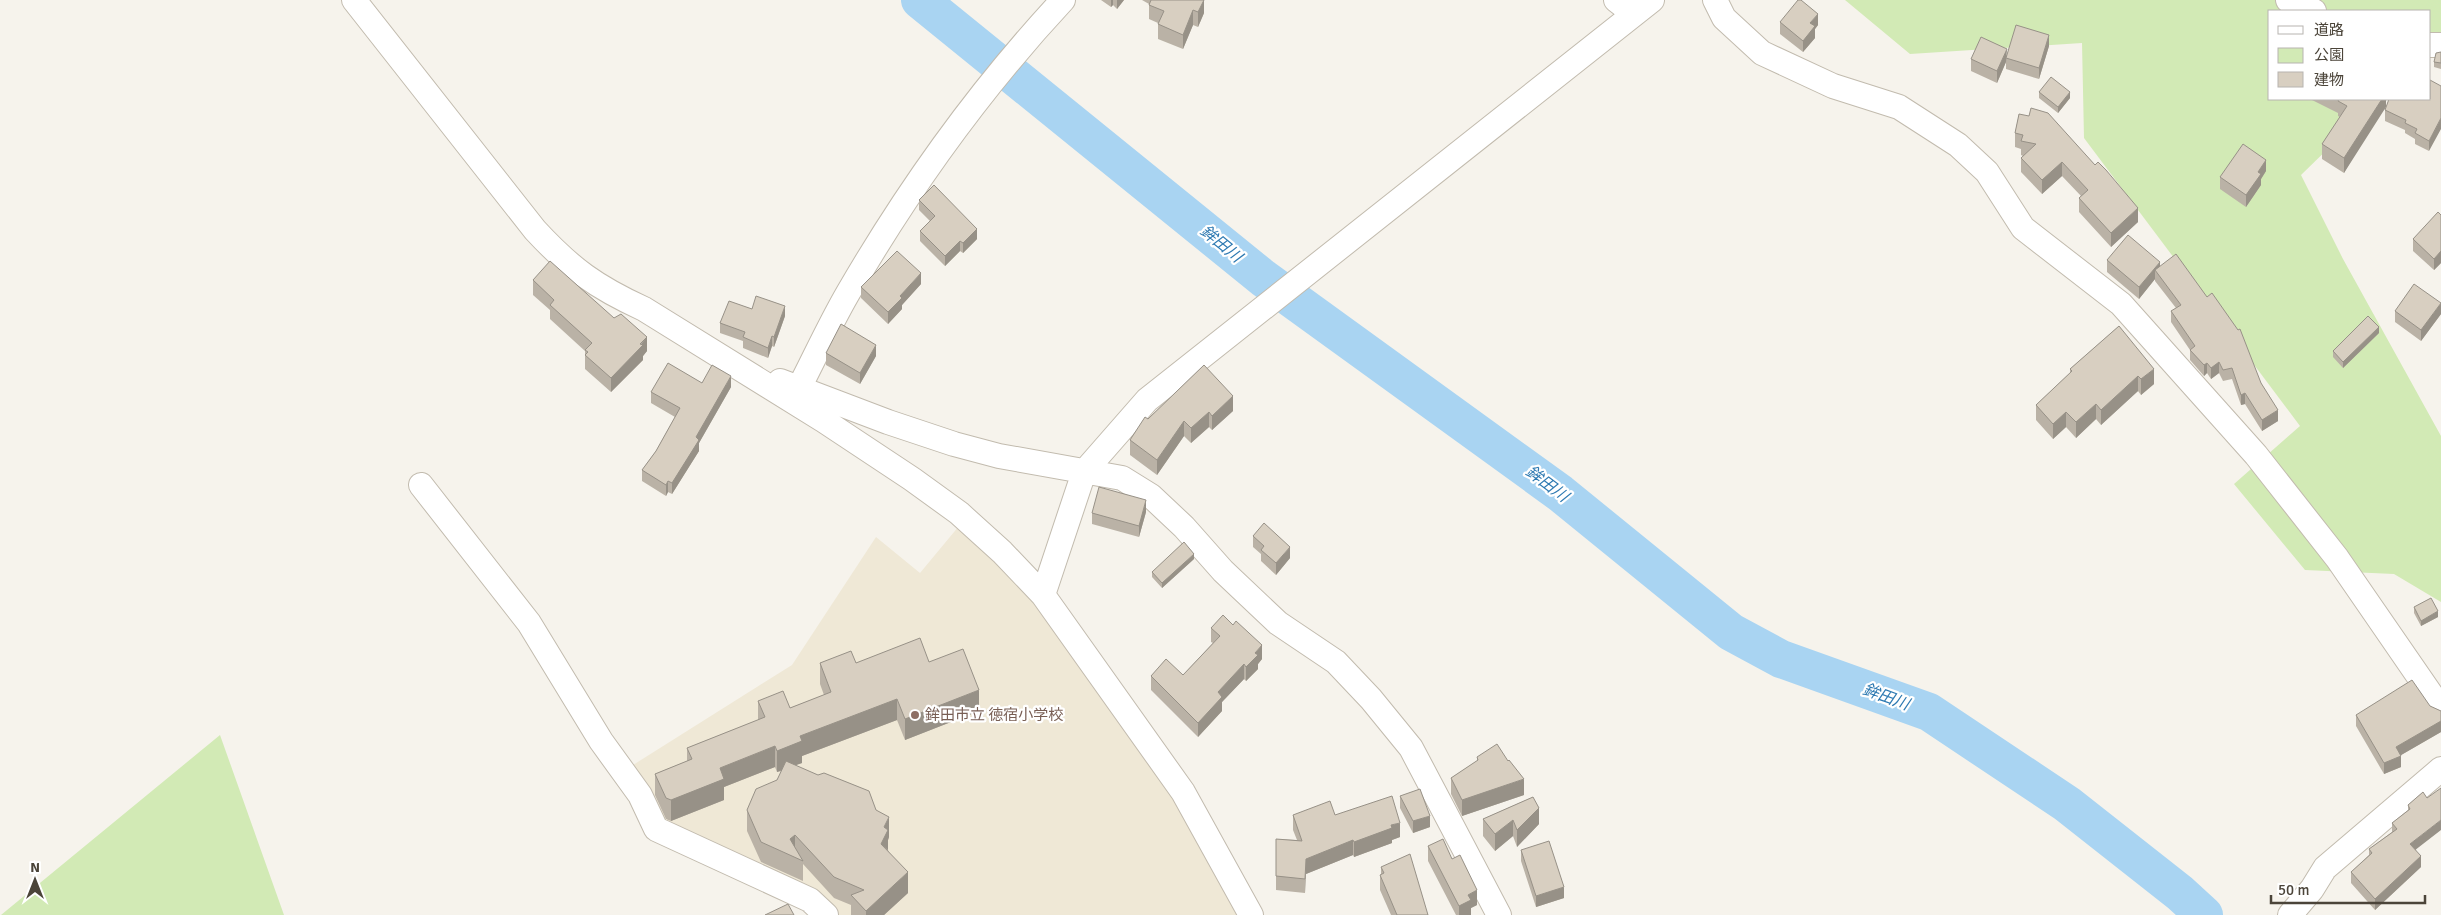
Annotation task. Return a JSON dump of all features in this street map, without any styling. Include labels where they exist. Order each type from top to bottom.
[{"type":"street","points":[[354,0],[511,199],[555,252],[584,278],[614,296],[644,309],[831,425],[959,513],[1002,552],[1043,595],[1183,792],[1252,915]]},
{"type":"street","points":[[799,388],[847,294],[933,159],[1015,52],[1063,0]]},
{"type":"street","points":[[1715,0],[1724,18],[1762,53],[1833,86],[1899,107],[1958,145],[1987,172],[2023,228],[2121,304],[2256,455],[2337,558],[2441,709]]},
{"type":"street","points":[[2288,0],[2312,10]]},
{"type":"street","points":[[1043,595],[1084,472],[1147,400],[1265,308],[1634,5]]},
{"type":"street","points":[[733,365],[954,444],[999,456],[1122,478],[1151,496],[1184,527],[1223,571],[1278,623],[1336,662],[1411,748],[1499,915]]},
{"type":"street","points":[[421,485],[528,623],[601,741],[640,795],[656,829],[810,900],[826,915]]},
{"type":"street","points":[[2290,915],[2312,889],[2325,868],[2441,769]]},
{"type":"shaded area","name":"鉾田市立 徳宿小学校","points":[[959,526],[1033,594],[1175,797],[1237,915],[832,915],[661,827],[633,765],[792,665],[876,537],[920,573]]},
{"type":"green space","points":[[1845,0],[2441,0],[2441,38],[2431,48],[2431,10],[2268,10],[2268,100],[2378,100],[2301,175],[2343,259],[2441,436],[2441,602],[2394,574],[2305,570],[2234,484],[2300,426],[2084,138],[2082,43],[1910,54]]},
{"type":"green space","points":[[220,735],[284,915],[1,915]]},
{"type":"building","points":[[1151,0],[1204,0],[1198,12],[1193,10],[1183,35],[1158,24],[1164,11],[1149,5]]},
{"type":"building","points":[[1798,0],[1801,0],[1818,14],[1810,23],[1815,26],[1803,41],[1780,22]]},
{"type":"building","points":[[2016,25],[2049,35],[2039,68],[2006,58]]},
{"type":"building","points":[[1981,37],[2007,49],[1997,71],[1971,59]]},
{"type":"building","points":[[2441,52],[2441,63],[2434,62],[2436,53]]},
{"type":"building","points":[[2051,77],[2070,92],[2058,107],[2039,92]]},
{"type":"building","points":[[2431,81],[2441,86],[2441,118],[2429,141],[2415,133],[2417,129],[2405,123],[2406,120],[2385,110],[2389,100],[2431,100]]},
{"type":"building","points":[[2381,100],[2344,158],[2322,144],[2347,106],[2338,101]]},
{"type":"building","points":[[2031,108],[2048,113],[2095,165],[2098,162],[2106,170],[2138,208],[2111,233],[2079,198],[2088,190],[2062,162],[2042,180],[2021,158],[2036,144],[2021,141],[2023,135],[2015,133],[2019,114],[2029,116]]},
{"type":"building","points":[[2243,144],[2266,160],[2258,172],[2261,174],[2246,195],[2220,177]]},
{"type":"building","points":[[934,185],[977,229],[963,243],[960,241],[945,256],[920,231],[935,216],[919,200]]},
{"type":"building","points":[[2438,212],[2441,215],[2441,251],[2434,259],[2413,239]]},
{"type":"building","points":[[2128,235],[2160,262],[2139,287],[2107,260]]},
{"type":"building","points":[[897,251],[921,273],[900,296],[902,298],[888,312],[861,287]]},
{"type":"building","points":[[2176,254],[2207,297],[2212,293],[2238,330],[2240,329],[2261,383],[2278,410],[2262,420],[2245,393],[2241,395],[2232,368],[2223,370],[2219,362],[2211,368],[2207,363],[2204,365],[2190,350],[2195,346],[2171,311],[2181,305],[2155,270]]},
{"type":"building","points":[[550,261],[614,318],[621,314],[647,337],[640,344],[643,345],[611,378],[585,355],[588,352],[585,350],[592,343],[550,305],[554,300],[533,280]]},
{"type":"building","points":[[2414,284],[2441,303],[2421,330],[2395,311]]},
{"type":"building","points":[[756,296],[785,306],[768,348],[743,337],[745,332],[720,323],[729,301],[752,309]]},
{"type":"building","points":[[2368,316],[2379,327],[2343,362],[2333,351]]},
{"type":"building","points":[[841,324],[876,345],[860,373],[826,353]]},
{"type":"building","points":[[2119,326],[2154,369],[2141,379],[2138,376],[2101,410],[2096,404],[2076,422],[2066,412],[2053,424],[2036,405],[2072,371],[2070,369]]},
{"type":"building","points":[[668,363],[702,383],[712,365],[731,376],[696,437],[699,440],[672,483],[668,481],[666,485],[642,470],[656,451],[680,408],[651,392]]},
{"type":"building","points":[[1204,365],[1233,396],[1212,416],[1209,412],[1191,428],[1184,421],[1157,460],[1130,440],[1145,417],[1148,419]]},
{"type":"building","points":[[1099,487],[1146,500],[1139,526],[1092,513]]},
{"type":"building","points":[[1264,523],[1290,547],[1276,563],[1261,550],[1264,546],[1253,536]]},
{"type":"building","points":[[1184,542],[1194,554],[1162,583],[1152,572]]},
{"type":"building","points":[[2431,598],[2438,611],[2421,621],[2414,607]]},
{"type":"building","points":[[1223,615],[1233,625],[1236,621],[1262,645],[1255,653],[1258,655],[1246,667],[1244,664],[1218,692],[1222,697],[1198,723],[1151,676],[1166,659],[1183,675],[1220,636],[1211,628]]},
{"type":"building","points":[[920,638],[929,662],[963,649],[979,690],[905,719],[897,699],[800,736],[802,741],[777,751],[775,746],[720,768],[724,779],[671,800],[666,798],[655,774],[692,759],[687,748],[765,717],[758,701],[783,691],[790,708],[831,692],[820,663],[851,651],[856,663]]},
{"type":"building","points":[[2412,680],[2430,706],[2441,711],[2441,721],[2396,747],[2401,756],[2384,763],[2356,715]]},
{"type":"building","points":[[1497,744],[1508,761],[1524,779],[1462,800],[1451,778],[1478,760],[1477,757]]},
{"type":"building","points":[[786,761],[818,775],[824,773],[869,791],[876,810],[889,817],[884,827],[888,830],[881,844],[908,872],[866,911],[851,895],[864,890],[834,877],[795,835],[790,839],[803,861],[761,842],[747,810],[756,789],[777,780]]},
{"type":"building","points":[[2441,788],[2441,820],[2410,844],[2421,856],[2375,899],[2351,872],[2372,853],[2369,849],[2397,829],[2392,823],[2410,809],[2408,805],[2423,792],[2427,798]]},
{"type":"building","points":[[1420,789],[1430,816],[1413,821],[1400,796]]},
{"type":"building","points":[[1392,796],[1400,823],[1391,825],[1392,828],[1354,842],[1353,840],[1306,859],[1305,879],[1276,876],[1276,839],[1302,841],[1293,815],[1330,801],[1335,815]]},
{"type":"building","points":[[1533,797],[1539,808],[1517,830],[1513,820],[1495,834],[1483,819]]},
{"type":"building","points":[[1443,839],[1452,859],[1460,855],[1477,890],[1468,895],[1471,900],[1459,906],[1428,846]]},
{"type":"building","points":[[1549,841],[1564,887],[1536,896],[1521,850]]},
{"type":"building","points":[[1410,854],[1428,915],[1397,915],[1380,875],[1384,873],[1381,867]]},
{"type":"building","points":[[788,904],[794,915],[765,915]]},
{"type":"waterway","name":"鉾田川","points":[[920,0],[1263,278],[1560,493],[1731,632],[1781,659],[1929,712],[2067,804],[2180,893],[2204,915]]},
{"type":"place","name":"鉾田市立 徳宿小学校","points":[[915,715]]}]
